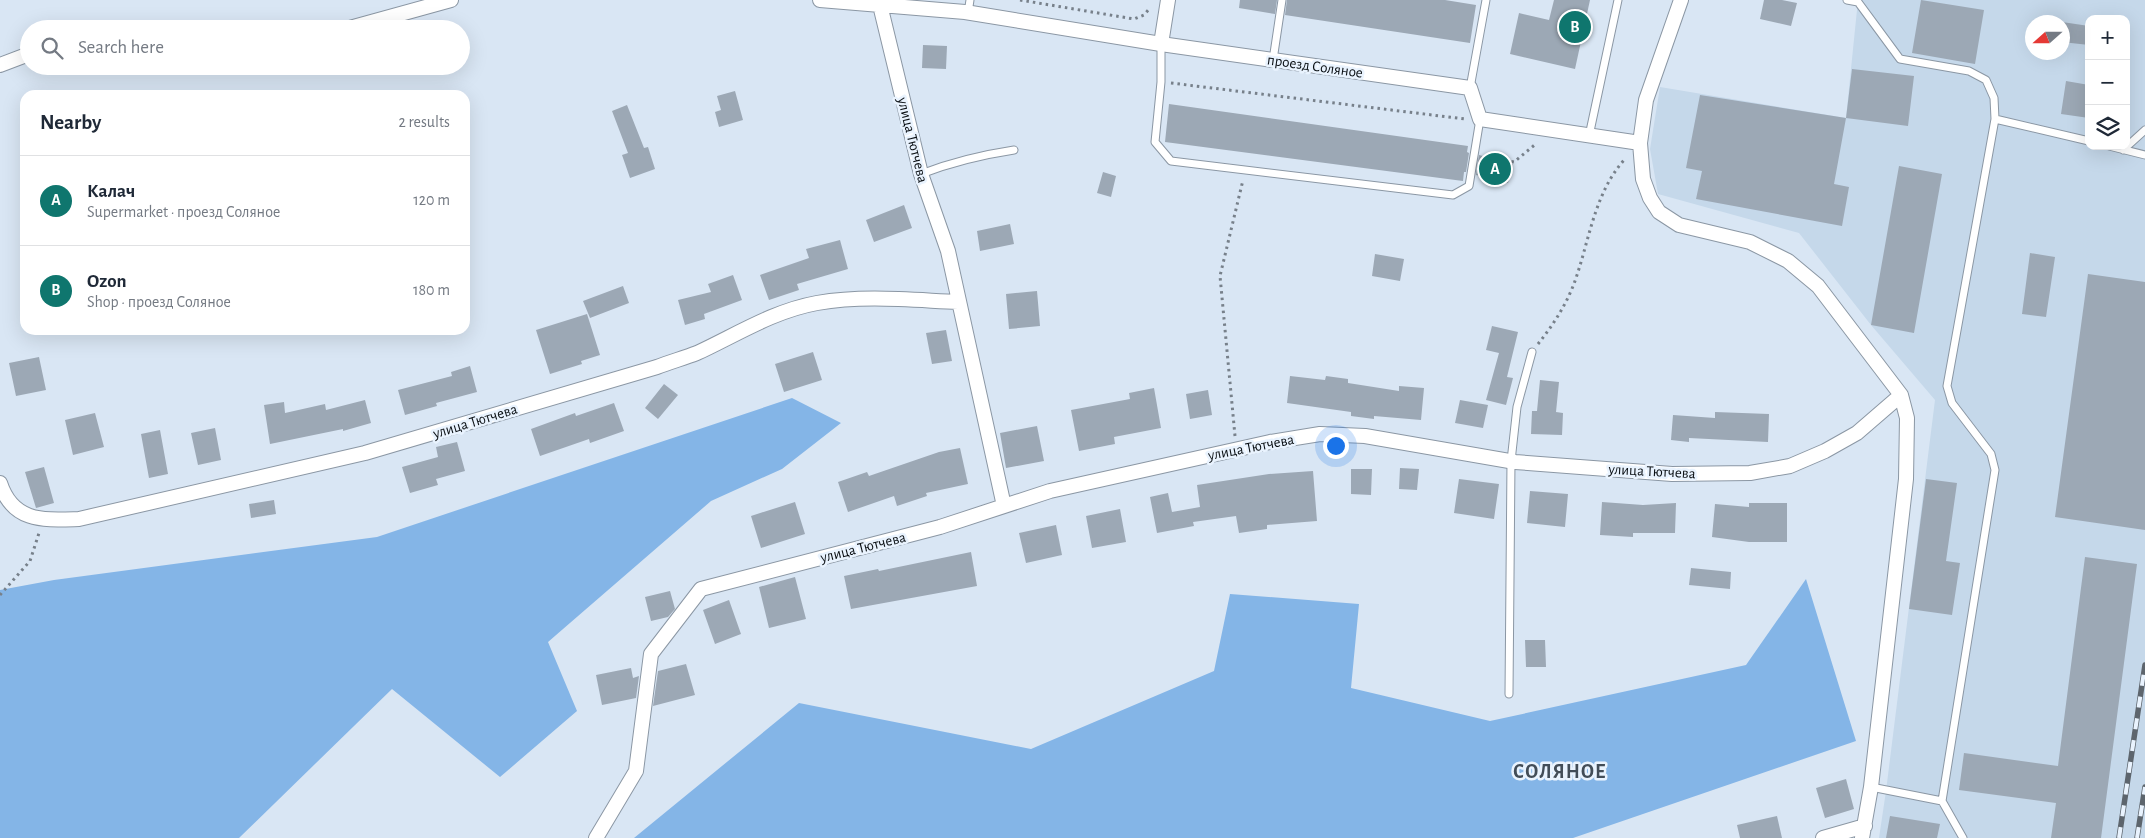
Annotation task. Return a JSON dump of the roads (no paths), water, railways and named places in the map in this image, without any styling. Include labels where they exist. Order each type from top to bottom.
[{"type":"street","points":[[379,20],[451,0]]},
{"type":"street","name":"проезд Соляное","points":[[820,0],[880,5],[969,6],[1161,44],[1470,88]]},
{"type":"street","points":[[1161,44],[1168,0]]},
{"type":"street","points":[[1681,0],[1646,100],[1640,143],[1643,179],[1650,198],[1659,212],[1679,225],[1750,242],[1788,261],[1818,286],[1901,395],[1907,418],[1906,479],[1871,787],[1864,832],[1823,838]]},
{"type":"street","name":"улица Тютчева","points":[[880,5],[921,174],[948,251],[1004,506]]},
{"type":"street","points":[[0,65],[20,57]]},
{"type":"street","points":[[1470,88],[1480,119],[1551,132],[1640,143]]},
{"type":"street","name":"улица Тютчева","points":[[0,484],[5,497],[20,513],[42,520],[79,520],[365,454],[657,367],[695,353],[753,324],[789,310],[816,303],[862,298],[958,302]]},
{"type":"street","name":"улица Тютчева","points":[[596,838],[636,771],[651,654],[701,588],[940,527],[1059,489],[1236,450],[1320,434],[1365,436],[1512,462],[1672,474],[1750,473],[1790,466],[1825,451],[1857,433],[1901,395]]},
{"type":"lane","points":[[1273,60],[1282,0]]},
{"type":"lane","points":[[1470,88],[1486,0]]},
{"type":"lane","points":[[1590,136],[1618,0]]},
{"type":"lane","points":[[1847,0],[1858,2],[1900,59],[1969,72],[1986,80],[1994,98],[1995,119],[1947,386],[1952,403],[1990,454],[1995,470],[1942,801],[1963,838]]},
{"type":"lane","points":[[1161,44],[1155,142],[1171,161],[1453,195],[1470,186],[1480,119]]},
{"type":"lane","points":[[1995,119],[2085,141]]},
{"type":"lane","points":[[2130,144],[2145,130]]},
{"type":"lane","points":[[921,174],[966,158],[1014,150]]},
{"type":"lane","points":[[2123,150],[2145,155]]},
{"type":"lane","points":[[1509,694],[1512,462],[1517,408],[1532,352]]},
{"type":"lane","points":[[1871,787],[1942,801]]},
{"type":"railway","points":[[2119,838],[2145,665]]},
{"type":"railway","points":[[2137,838],[2145,787]]},
{"type":"place","name":"Ozon","points":[[1575,27]]},
{"type":"place","name":"Калач","points":[[1495,169]]},
{"type":"district","name":"СОЛЯНОЕ","points":[[1560,771]]}]
